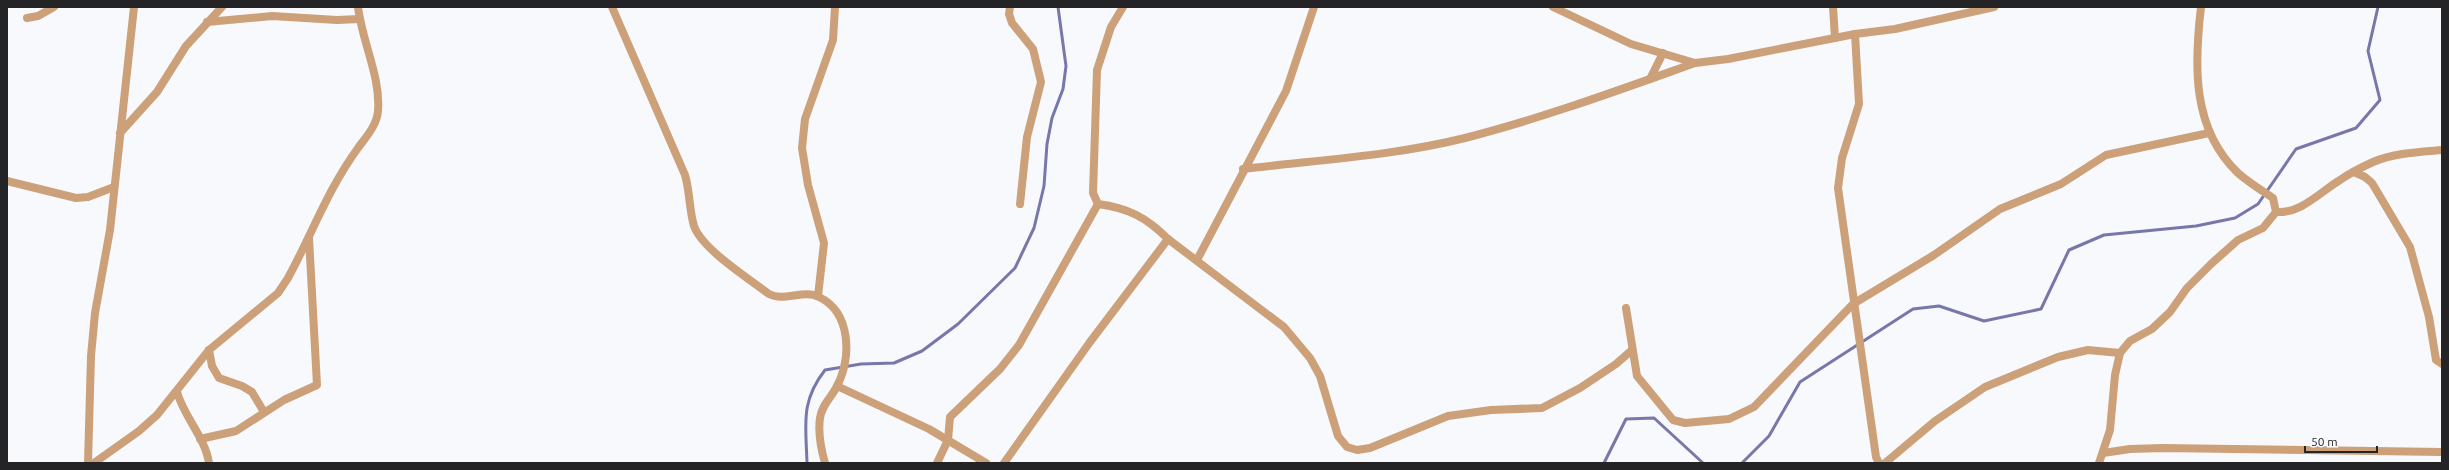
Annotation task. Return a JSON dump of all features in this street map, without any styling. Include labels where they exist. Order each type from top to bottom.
[{"type":"street","points":[[27,18],[38,16],[54,7]]},
{"type":"street","points":[[88,463],[90,356],[95,313],[110,230],[120,133],[128,77],[134,7]]},
{"type":"street","points":[[120,133],[157,92],[186,46],[222,7]]},
{"type":"street","points":[[94,463],[139,431],[177,392],[209,350],[278,293],[297,262],[336,180],[371,130],[377,117],[378,104],[374,75],[358,7]]},
{"type":"street","points":[[612,7],[685,175],[690,191],[691,216],[704,244],[773,296],[818,296],[831,304],[845,330],[847,342],[844,366],[837,386],[826,401],[820,417],[820,434],[825,463]]},
{"type":"street","points":[[818,296],[824,243],[808,185],[802,148],[805,119],[833,40],[835,7]]},
{"type":"street","points":[[1010,7],[1012,23],[1033,49],[1041,82],[1027,137],[1020,204]]},
{"type":"street","points":[[1098,204],[1094,194],[1097,70],[1111,27],[1123,7]]},
{"type":"street","points":[[1197,260],[1286,91],[1314,7]]},
{"type":"street","points":[[1553,7],[1630,44],[1694,63]]},
{"type":"street","points":[[1833,7],[1835,38]]},
{"type":"street","points":[[1244,169],[1417,148],[1465,138],[1571,107],[1694,63],[1784,50],[1855,34],[1895,29],[1994,7]]},
{"type":"street","points":[[2201,7],[2196,77],[2208,134],[2239,174],[2273,198],[2276,212]]},
{"type":"street","points":[[207,22],[272,16],[337,20],[360,19]]},
{"type":"street","points":[[1855,34],[1858,104],[1842,158],[1838,188],[1853,304],[1876,457],[1879,463]]},
{"type":"street","points":[[1650,79],[1663,53]]},
{"type":"street","points":[[1626,308],[1637,376],[1673,420],[1685,423],[1729,419],[1754,406],[1853,304],[1934,255],[2000,209],[2061,184],[2106,155],[2208,134]]},
{"type":"street","points":[[2276,212],[2286,213],[2309,202],[2341,179],[2374,162],[2404,153],[2442,150]]},
{"type":"street","points":[[2354,172],[2365,177],[2372,183],[2410,247],[2429,317],[2436,360],[2442,364]]},
{"type":"street","points":[[7,181],[76,198],[88,197],[114,187]]},
{"type":"street","points":[[1098,204],[1122,208],[1155,226],[1168,239],[1284,327],[1310,358],[1320,376],[1338,436],[1347,447],[1357,450],[1370,448],[1391,441],[1448,416],[1491,410],[1542,408],[1580,388],[1616,364],[1632,350]]},
{"type":"street","points":[[937,463],[948,440],[950,417],[1000,369],[1019,345],[1098,204]]},
{"type":"street","points":[[2099,463],[2110,430],[2115,375],[2120,353],[2130,341],[2152,329],[2170,312],[2187,288],[2211,264],[2238,240],[2263,228],[2276,212]]},
{"type":"street","points":[[200,439],[236,431],[284,400],[314,388],[318,382],[310,274],[309,235]]},
{"type":"street","points":[[1004,463],[1090,342],[1168,239]]},
{"type":"street","points":[[209,350],[212,366],[219,378],[242,386],[252,392],[264,412]]},
{"type":"street","points":[[1885,463],[1935,421],[1985,387],[2058,357],[2088,350],[2120,353]]},
{"type":"street","points":[[837,386],[895,412],[948,440],[986,463]]},
{"type":"street","points":[[177,392],[181,407],[200,439],[209,463]]},
{"type":"street","points":[[2103,453],[2130,449],[2162,448],[2442,452]]},
{"type":"waterway","points":[[807,463],[806,414],[808,403],[817,382],[825,370],[861,364],[894,363],[922,351],[958,324],[1015,268],[1034,228],[1044,186],[1047,144],[1052,118],[1063,89],[1066,66],[1058,7]]},
{"type":"waterway","points":[[1742,463],[1769,436],[1800,382],[1913,309],[1939,306],[1984,321],[2041,309],[2069,250],[2104,235],[2196,226],[2235,218],[2258,204],[2296,149],[2356,128],[2380,100],[2368,51],[2378,7]]},
{"type":"waterway","points":[[1604,463],[1626,419],[1654,418],[1703,463]]}]
